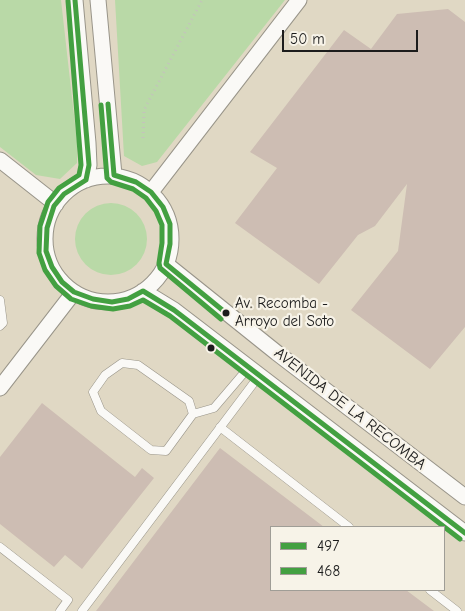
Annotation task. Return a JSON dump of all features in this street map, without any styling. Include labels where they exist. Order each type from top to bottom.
[{"type":"street","points":[[75,0],[88,143],[89,165],[86,180]]},
{"type":"street","points":[[98,0],[114,175]]},
{"type":"street","points":[[151,192],[299,0]]},
{"type":"street","points":[[0,160],[56,204]]},
{"type":"street","points":[[114,175],[136,182],[151,192],[163,207],[170,224],[170,244],[166,264],[159,276],[143,291],[128,299],[112,302],[93,299],[74,292],[62,282],[52,267],[46,251],[47,228],[56,204],[64,194],[86,180],[114,175]]},
{"type":"street","name":"AVENIDA DE LA RECOMBA","points":[[166,264],[262,341],[465,497]]},
{"type":"street","name":"AVENIDA DE LA RECOMBA","points":[[143,291],[174,310],[465,533]]},
{"type":"street","points":[[0,388],[74,292]]},
{"type":"lane","points":[[0,300],[3,323],[0,326]]},
{"type":"lane","points":[[193,414],[189,401],[138,365],[122,363],[105,375],[93,392],[101,411],[151,450],[166,451],[193,414],[214,408],[254,371]]},
{"type":"lane","points":[[82,611],[220,427],[254,371]]},
{"type":"lane","points":[[220,427],[348,526]]},
{"type":"lane","points":[[0,547],[68,600],[60,611]]},
{"type":"lane","points":[[431,591],[457,611]]},
{"type":"path","points":[[143,138],[144,110],[202,0]]},
{"type":"green space","points":[[0,0],[61,0],[77,142],[77,163],[60,179],[36,175],[0,147]]},
{"type":"green space","points":[[115,0],[285,0],[157,162],[142,166],[124,156]]},
{"type":"green space","points":[[111,203],[131,209],[141,219],[147,239],[141,259],[131,269],[111,275],[91,269],[81,259],[75,239],[81,219],[91,209]]},
{"type":"building","points":[[448,9],[465,22],[465,327],[430,369],[351,310],[398,251],[407,184],[375,226],[358,235],[319,284],[235,223],[277,168],[250,152],[344,30],[371,49],[397,14]]},
{"type":"building","points":[[42,403],[135,477],[142,468],[154,478],[82,569],[65,555],[54,567],[0,524],[0,457]]},
{"type":"building","points":[[220,448],[323,526],[270,526],[270,591],[407,591],[434,611],[96,611]]},
{"type":"transit line","name":"497","points":[[75,0],[89,165],[86,180],[64,194],[54,206],[47,228],[46,251],[52,267],[62,282],[74,292],[93,299],[112,302],[128,299],[143,291],[174,310],[465,533]]},
{"type":"transit line","name":"468","points":[[68,1],[81,165],[79,175],[59,188],[48,202],[40,226],[39,253],[45,270],[56,286],[71,299],[91,306],[113,309],[130,306],[143,300],[170,316],[443,526]]},
{"type":"transit line","name":"497","points":[[108,104],[114,175],[136,182],[151,192],[163,207],[170,224],[170,244],[166,264],[226,313]]},
{"type":"transit line","name":"468","points":[[101,105],[107,178],[111,182],[133,189],[146,198],[156,211],[162,225],[160,268],[221,319]]},
{"type":"transit line","name":"468","points":[[445,527],[460,539]]},
{"type":"place","name":"Av. Recomba - Arroyo del Soto","points":[[226,313]]}]
